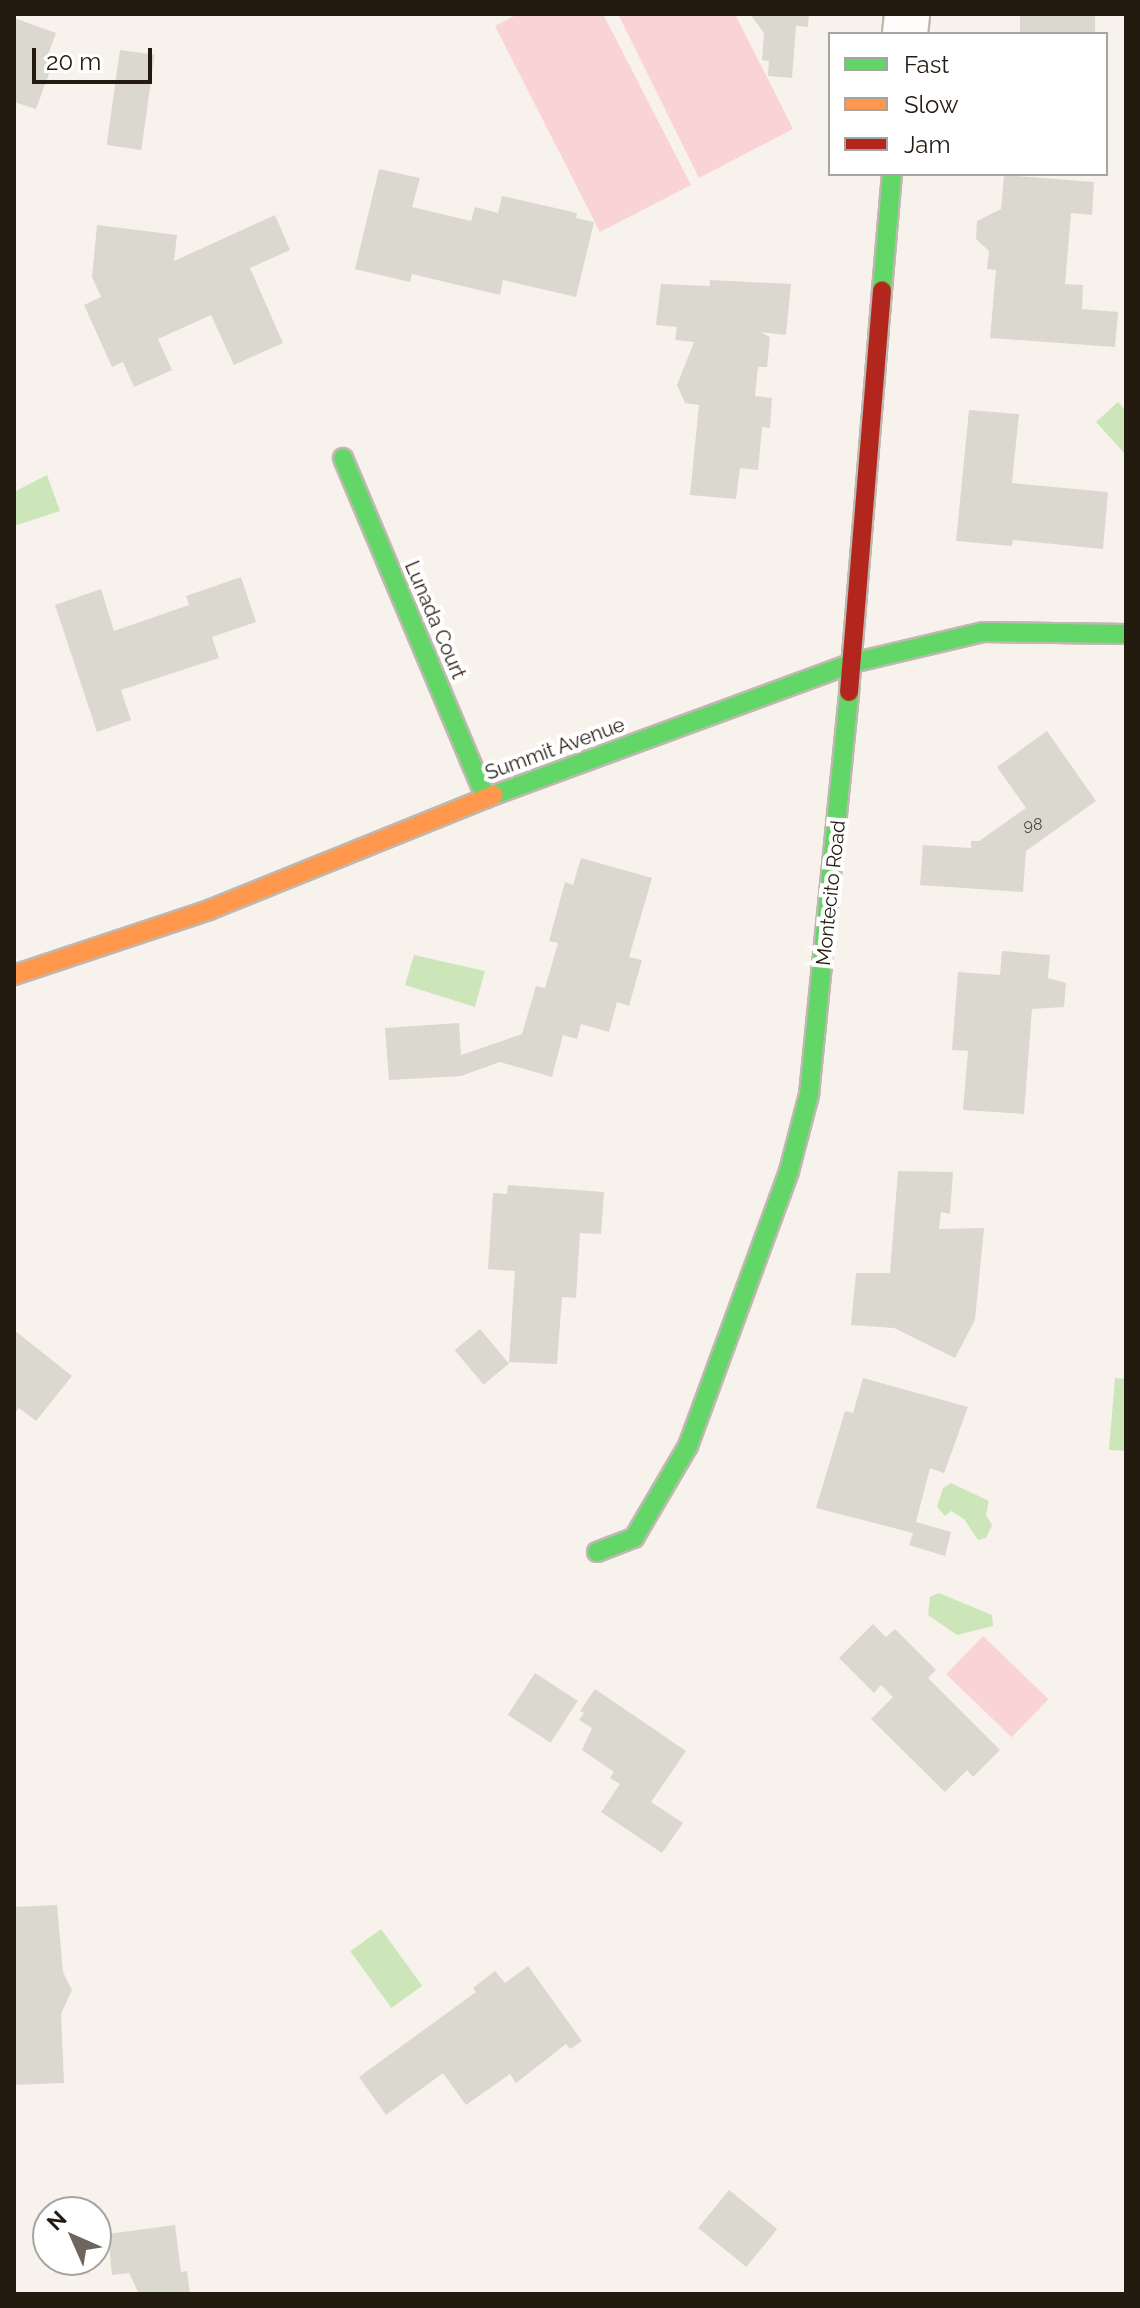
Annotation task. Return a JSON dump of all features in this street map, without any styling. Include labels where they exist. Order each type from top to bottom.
[{"type":"street","name":"Montecito Road","points":[[597,1552],[634,1538],[688,1446],[789,1171],[809,1095],[852,663],[892,176]]},
{"type":"street","name":"Lunada Court","points":[[343,458],[486,798]]},
{"type":"street","name":"Summit Avenue","points":[[14,975],[209,910],[486,798],[852,663],[983,632],[1126,634]]},
{"type":"shaded area","points":[[518,14],[603,14],[691,185],[600,232],[495,26]]},
{"type":"shaded area","points":[[618,14],[735,14],[793,129],[699,178]]},
{"type":"shaded area","points":[[1118,402],[1126,411],[1126,455],[1096,422]]},
{"type":"shaded area","points":[[47,475],[60,511],[14,526],[14,492]]},
{"type":"shaded area","points":[[414,955],[485,971],[475,1007],[405,985]]},
{"type":"shaded area","points":[[1115,1378],[1126,1379],[1126,1451],[1109,1450]]},
{"type":"shaded area","points":[[951,1483],[989,1501],[986,1515],[992,1525],[986,1538],[978,1540],[964,1519],[951,1511],[945,1516],[937,1507],[943,1488]]},
{"type":"shaded area","points":[[939,1593],[992,1615],[993,1626],[957,1635],[928,1615],[930,1597]]},
{"type":"shaded area","points":[[983,1636],[1048,1699],[1012,1737],[946,1674]]},
{"type":"shaded area","points":[[381,1929],[422,1986],[391,2008],[350,1951]]},
{"type":"building","points":[[750,14],[809,14],[808,27],[796,26],[792,78],[768,76],[769,61],[762,60],[764,33]]},
{"type":"building","points":[[1020,14],[1095,14],[1095,32],[1020,32]]},
{"type":"building","points":[[14,18],[56,33],[47,57],[54,60],[36,109],[14,102]]},
{"type":"building","points":[[120,50],[155,55],[141,150],[107,145]]},
{"type":"building","points":[[379,169],[420,178],[412,207],[471,221],[475,207],[498,213],[502,196],[577,213],[576,218],[594,222],[576,297],[503,280],[500,295],[412,274],[410,282],[355,269]]},
{"type":"building","points":[[1004,176],[1094,182],[1092,215],[1071,213],[1065,284],[1083,285],[1082,309],[1118,312],[1115,347],[990,338],[996,270],[987,269],[989,251],[976,239],[977,221],[1001,209]]},
{"type":"building","points":[[275,215],[290,250],[250,268],[283,343],[234,365],[211,315],[158,339],[172,370],[134,387],[123,362],[112,367],[84,305],[101,297],[92,277],[97,225],[177,235],[174,261]]},
{"type":"building","points":[[710,280],[791,284],[786,335],[760,332],[770,337],[767,367],[758,367],[755,396],[772,398],[770,428],[762,427],[758,470],[740,468],[736,499],[690,495],[699,405],[685,403],[677,385],[694,342],[675,340],[677,327],[656,325],[661,284],[710,286]]},
{"type":"building","points":[[969,410],[1019,414],[1012,483],[1108,492],[1103,549],[1013,540],[1012,546],[956,541]]},
{"type":"building","points":[[241,577],[256,622],[212,637],[219,658],[121,690],[131,720],[97,732],[55,605],[101,589],[114,631],[189,605],[186,596]]},
{"type":"building","points":[[1047,731],[1096,801],[1026,851],[1023,892],[920,885],[923,845],[971,848],[971,841],[979,841],[1026,808],[997,767]]},
{"type":"building","points":[[581,858],[652,878],[629,957],[642,960],[629,1006],[617,1002],[609,1032],[581,1024],[577,1039],[563,1035],[552,1077],[500,1062],[461,1076],[389,1080],[385,1028],[459,1023],[461,1055],[522,1034],[536,986],[545,988],[558,943],[549,941],[565,882],[573,885]]},
{"type":"building","points":[[1002,951],[1050,955],[1048,978],[1066,983],[1064,1007],[1032,1009],[1024,1114],[963,1110],[968,1051],[952,1050],[958,972],[1000,975]]},
{"type":"building","points":[[898,1171],[953,1172],[950,1214],[941,1212],[939,1229],[984,1228],[975,1320],[955,1358],[894,1328],[851,1325],[856,1273],[890,1273]]},
{"type":"building","points":[[508,1185],[604,1192],[601,1234],[580,1233],[576,1298],[562,1297],[557,1364],[509,1362],[515,1271],[488,1269],[493,1193],[507,1194]]},
{"type":"building","points":[[480,1329],[509,1363],[484,1385],[455,1350]]},
{"type":"building","points":[[14,1330],[72,1376],[36,1421],[19,1408],[14,1414]]},
{"type":"building","points":[[863,1378],[968,1407],[944,1473],[930,1468],[916,1522],[951,1532],[945,1556],[909,1545],[913,1533],[816,1508],[845,1411],[853,1413]]},
{"type":"building","points":[[873,1624],[886,1637],[895,1629],[936,1670],[928,1678],[1000,1750],[973,1777],[967,1770],[945,1792],[871,1719],[893,1697],[881,1685],[874,1693],[839,1658]]},
{"type":"building","points":[[535,1673],[578,1701],[551,1743],[508,1715]]},
{"type":"building","points":[[595,1689],[686,1751],[651,1802],[683,1823],[662,1853],[601,1812],[620,1784],[610,1778],[614,1772],[582,1750],[592,1728],[579,1720],[584,1713],[580,1711]]},
{"type":"building","points":[[57,1905],[63,1972],[72,1990],[61,2014],[64,2083],[14,2085],[14,1907]]},
{"type":"building","points":[[528,1966],[582,2041],[570,2049],[566,2044],[516,2083],[510,2074],[466,2105],[443,2073],[386,2115],[359,2077],[476,1992],[473,1988],[495,1971],[505,1983]]},
{"type":"building","points":[[729,2190],[777,2229],[746,2267],[698,2228]]},
{"type":"building","points":[[175,2225],[181,2272],[187,2271],[190,2294],[139,2294],[129,2273],[112,2275],[112,2233]]},
{"type":"traffic: fast","points":[[882,290],[892,176]]},
{"type":"traffic: fast","points":[[343,458],[486,798]]},
{"type":"traffic: fast","points":[[494,795],[852,663],[983,632],[1126,634]]},
{"type":"traffic: fast","points":[[597,1552],[634,1538],[688,1446],[789,1171],[809,1095],[849,692]]},
{"type":"traffic: slow","points":[[14,975],[209,910],[494,795]]},
{"type":"traffic: jam","points":[[849,692],[882,290]]}]
